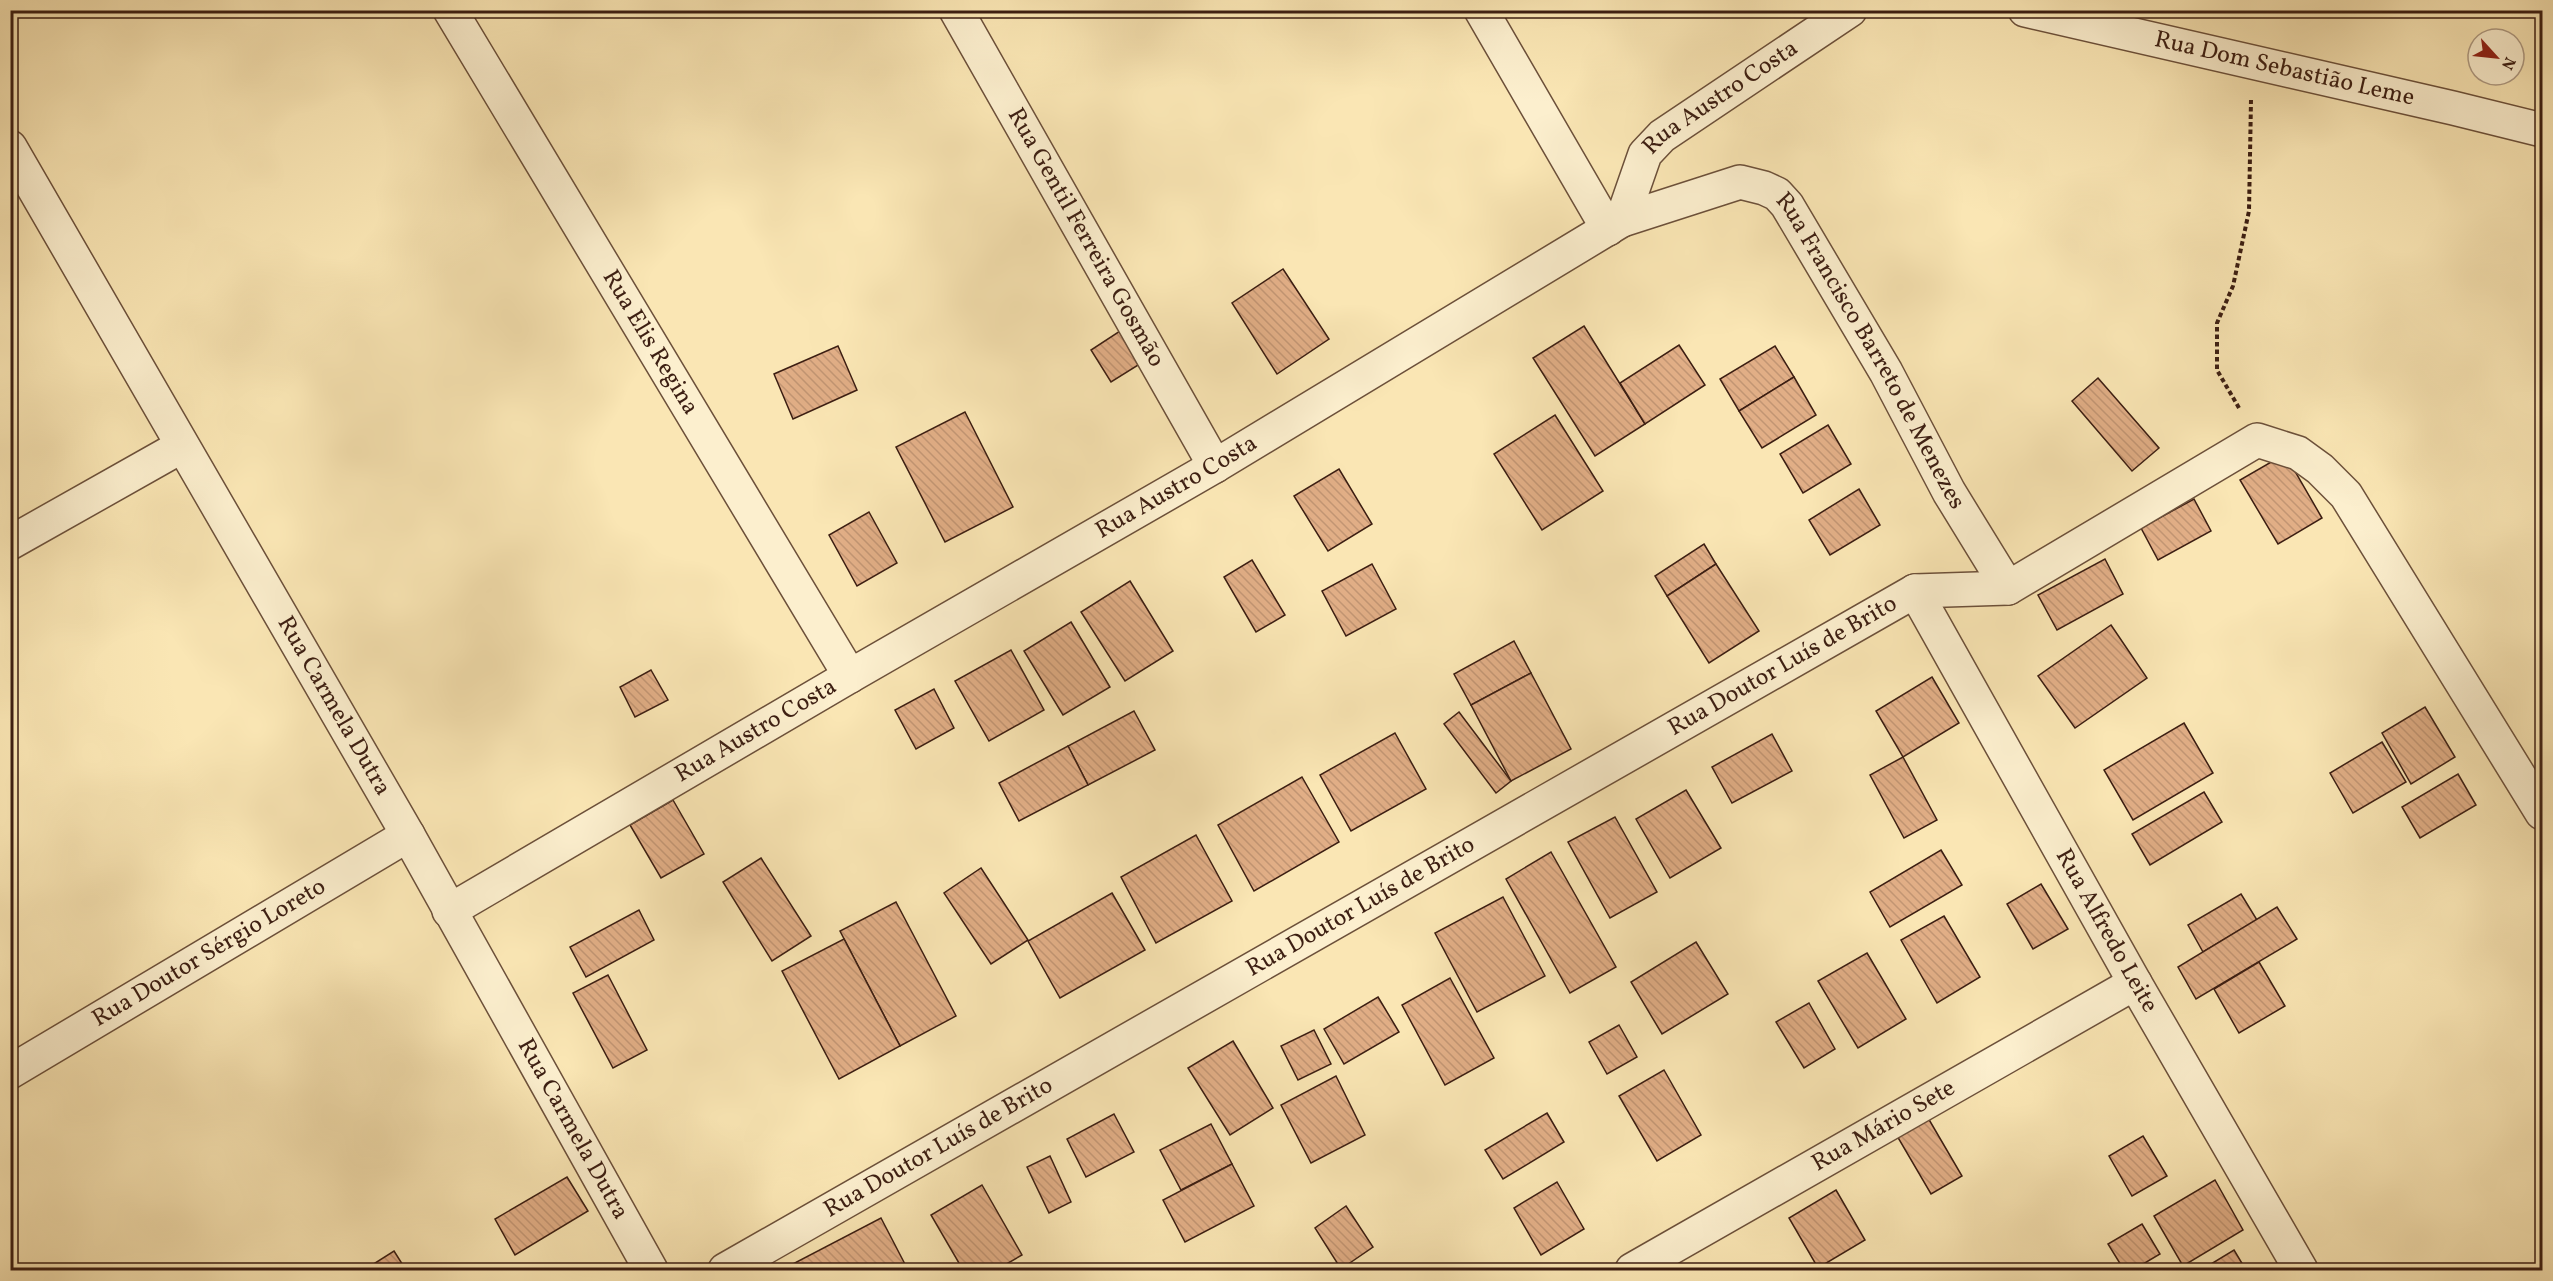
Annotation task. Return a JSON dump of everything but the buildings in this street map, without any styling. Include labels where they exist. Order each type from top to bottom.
[{"type":"street","name":"Rua Elis Regina","points":[[450,10],[850,676]]},
{"type":"street","name":"Rua Gentil Ferreira Gosmão","points":[[956,10],[1215,466]]},
{"type":"street","points":[[1481,10],[1615,224]]},
{"type":"street","name":"Rua Austro Costa","points":[[449,912],[850,676],[1215,466],[1615,224],[1646,154],[1662,136],[1850,10]]},
{"type":"street","name":"Rua Dom Sebastião Leme","points":[[2025,10],[2542,130]]},
{"type":"street","name":"Rua Carmela Dutra","points":[[10,147],[408,835],[638,1266]]},
{"type":"street","name":"Rua Francisco Barreto de Menezes","points":[[1615,224],[1740,182],[1777,194],[1787,205],[1880,362],[1949,492],[2008,588]]},
{"type":"street","points":[[2008,588],[2257,440],[2298,453],[2320,469],[2346,495],[2542,813]]},
{"type":"street","points":[[10,543],[182,446]]},
{"type":"street","name":"Rua Doutor Luís de Brito","points":[[725,1270],[1915,591],[2008,588]]},
{"type":"street","name":"Rua Alfredo Leite","points":[[1915,591],[2135,983],[2301,1270]]},
{"type":"street","name":"Rua Doutor Sérgio Loreto","points":[[10,1072],[408,835]]},
{"type":"street","name":"Rua Mário Sete","points":[[1632,1270],[2135,983]]},
{"type":"path","points":[[2252,63],[2249,211],[2233,286],[2217,323],[2217,370],[2257,440]]}]
